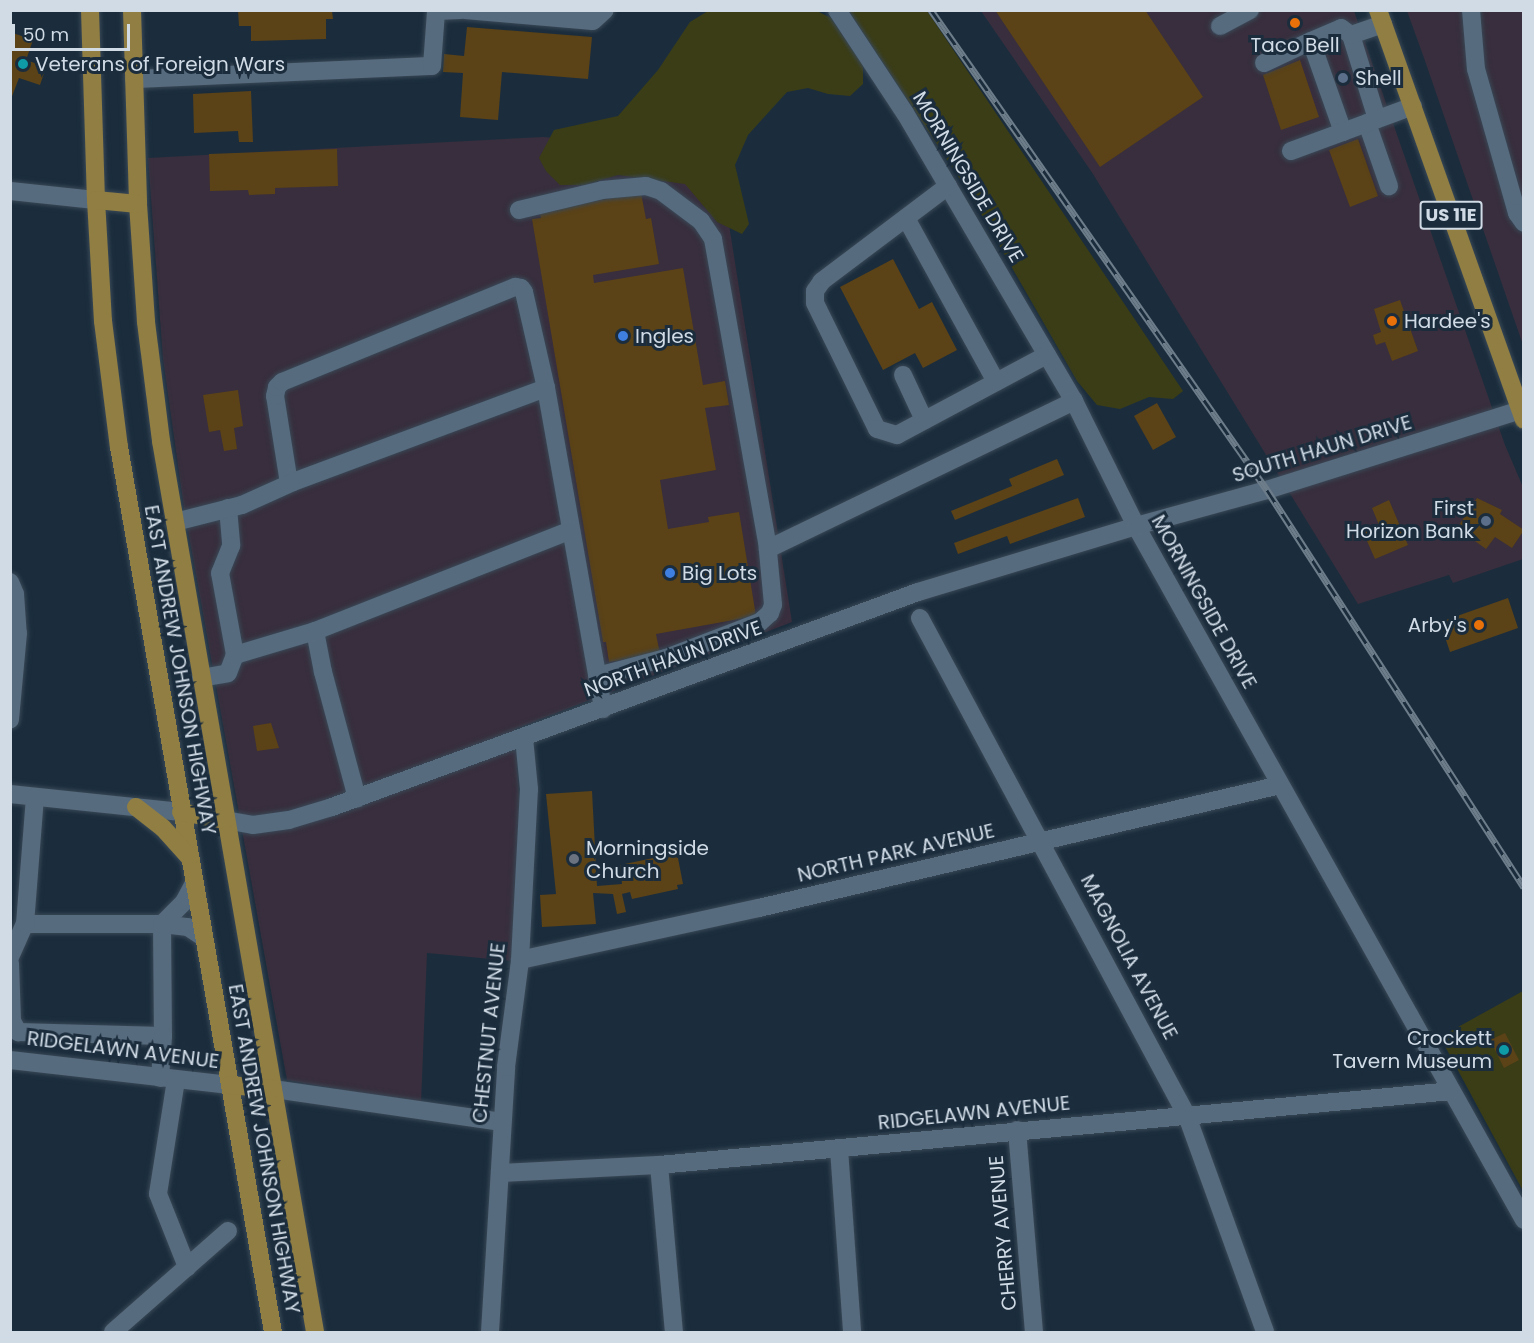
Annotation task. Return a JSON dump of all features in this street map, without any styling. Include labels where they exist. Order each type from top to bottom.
[{"type":"main road","name":"EAST ANDREW JOHNSON HIGHWAY","points":[[90,10],[96,200],[103,321],[119,447],[273,1332]]},
{"type":"main road","name":"EAST ANDREW JOHNSON HIGHWAY","points":[[132,10],[138,204],[146,322],[175,522],[201,678],[315,1332]]},
{"type":"main road","name":"US 11E","points":[[1380,17],[1523,413]]},
{"type":"main road","points":[[96,200],[138,204]]},
{"type":"main road","points":[[136,807],[163,828],[190,858]]},
{"type":"main road","points":[[181,812],[225,820]]},
{"type":"main road","points":[[230,1085],[273,1089]]},
{"type":"street","points":[[134,79],[432,66],[436,11],[463,10],[593,21],[605,10]]},
{"type":"street","name":"MORNINGSIDE DRIVE","points":[[837,10],[905,113],[1074,401],[1136,526],[1524,1220]]},
{"type":"street","points":[[1220,26],[1250,10]]},
{"type":"street","points":[[1471,10],[1476,69],[1517,213],[1524,223]]},
{"type":"street","points":[[1351,35],[1380,17]]},
{"type":"street","points":[[1264,63],[1341,28],[1351,35],[1389,186]]},
{"type":"street","points":[[1311,41],[1343,132]]},
{"type":"street","points":[[1291,151],[1413,106]]},
{"type":"street","points":[[519,210],[602,190],[646,186],[660,191],[701,222],[713,239],[768,549],[773,605],[770,614],[760,622],[666,658],[597,676]]},
{"type":"street","points":[[948,186],[822,281],[815,291],[815,303],[877,429],[897,435],[1047,355]]},
{"type":"street","points":[[10,191],[96,200]]},
{"type":"street","points":[[906,218],[996,382]]},
{"type":"street","points":[[289,483],[275,396],[277,387],[282,382],[515,287],[521,288],[524,292],[546,388],[603,709]]},
{"type":"street","points":[[903,375],[924,420]]},
{"type":"street","points":[[175,522],[228,508],[289,483],[546,388]]},
{"type":"street","points":[[768,549],[1074,401]]},
{"type":"street","name":"SOUTH HAUN DRIVE","points":[[1136,526],[1267,490],[1523,413]]},
{"type":"street","points":[[201,678],[228,673],[235,655],[220,573],[231,546],[228,508]]},
{"type":"street","name":"NORTH HAUN DRIVE","points":[[225,820],[253,825],[289,820],[524,738],[918,592],[1136,526]]},
{"type":"street","points":[[235,655],[315,632],[571,530]]},
{"type":"street","points":[[10,582],[15,594],[18,633],[10,720]]},
{"type":"street","name":"MAGNOLIA AVENUE","points":[[920,618],[1187,1116],[1265,1332]]},
{"type":"street","points":[[315,632],[323,672],[357,798]]},
{"type":"street","name":"CHESTNUT AVENUE","points":[[490,1332],[502,1122],[520,960],[530,789],[524,738]]},
{"type":"street","name":"NORTH PARK AVENUE","points":[[520,960],[1042,842],[1280,785]]},
{"type":"street","points":[[10,794],[181,812]]},
{"type":"street","points":[[10,957],[25,924],[35,797]]},
{"type":"street","points":[[188,1267],[158,1194],[168,1079],[163,1036],[162,924],[184,902],[194,883]]},
{"type":"street","points":[[25,924],[162,924],[188,927],[203,937]]},
{"type":"street","points":[[10,963],[12,1021],[18,1032],[163,1036]]},
{"type":"street","name":"RIDGELAWN AVENUE","points":[[10,1060],[230,1085]]},
{"type":"street","points":[[273,1089],[502,1122]]},
{"type":"street","name":"RIDGELAWN AVENUE","points":[[500,1173],[659,1165],[1452,1091]]},
{"type":"street","name":"CHERRY AVENUE","points":[[1017,1130],[1034,1332]]},
{"type":"street","points":[[839,1149],[852,1332]]},
{"type":"street","points":[[659,1165],[674,1332]]},
{"type":"street","points":[[113,1332],[228,1231]]},
{"type":"shaded area","points":[[981,11],[1354,11],[1505,445],[1523,487],[1523,559],[1453,583],[1449,575],[1358,604],[1093,174]]},
{"type":"shaded area","points":[[1407,11],[1523,11],[1523,345],[1424,58]]},
{"type":"shaded area","points":[[543,137],[717,149],[792,622],[515,729],[520,812],[512,961],[427,953],[421,1104],[287,1080],[184,508],[163,359],[148,158]]},
{"type":"green space","points":[[708,11],[817,11],[831,18],[863,66],[863,84],[850,96],[828,94],[808,88],[787,92],[748,135],[735,165],[749,224],[742,234],[717,222],[685,184],[618,175],[584,185],[560,185],[546,171],[539,158],[554,130],[618,116],[658,70],[690,22]]},
{"type":"green space","points":[[849,11],[927,11],[1183,391],[1173,399],[1149,397],[1120,409],[1097,405],[1077,381],[969,193]]},
{"type":"green space","points":[[1523,991],[1523,1191],[1440,1037]]},
{"type":"building","points":[[238,10],[332,11],[333,19],[326,19],[326,39],[251,41],[251,26],[239,26]]},
{"type":"building","points":[[995,10],[1145,10],[1203,97],[1100,167]]},
{"type":"building","points":[[467,27],[592,37],[588,79],[502,72],[498,120],[460,117],[463,73],[443,72],[444,54],[464,56]]},
{"type":"building","name":"Veterans of Foreign Wars","points":[[10,32],[33,40],[26,60],[46,67],[40,85],[19,78],[11,99]]},
{"type":"building","points":[[1300,60],[1319,117],[1281,130],[1263,75]]},
{"type":"building","points":[[251,91],[253,142],[239,142],[238,131],[194,133],[193,94]]},
{"type":"building","points":[[1358,139],[1378,196],[1350,207],[1329,150]]},
{"type":"building","points":[[337,149],[338,186],[275,188],[275,194],[249,195],[248,190],[210,191],[209,154]]},
{"type":"building","points":[[641,193],[646,219],[651,218],[659,264],[593,275],[594,283],[683,268],[703,385],[725,381],[729,405],[705,408],[716,470],[660,480],[668,529],[709,522],[708,517],[739,512],[756,616],[656,634],[660,654],[609,662],[606,642],[603,642],[532,219],[541,218],[539,211]]},
{"type":"building","points":[[893,259],[919,309],[932,302],[957,350],[923,368],[915,353],[883,370],[840,287]]},
{"type":"building","name":"Hardee's","points":[[1400,300],[1418,351],[1392,361],[1385,342],[1376,345],[1373,335],[1381,332],[1374,309]]},
{"type":"building","points":[[238,390],[243,426],[234,428],[237,449],[224,451],[220,430],[209,432],[203,395]]},
{"type":"building","points":[[1157,403],[1176,437],[1153,450],[1134,416]]},
{"type":"building","points":[[1057,459],[1064,475],[955,520],[951,511],[1012,486],[1009,479]]},
{"type":"building","points":[[1078,498],[1085,517],[1010,544],[1007,536],[958,554],[954,543]]},
{"type":"building","name":"First Horizon Bank","points":[[1477,498],[1502,510],[1500,514],[1524,530],[1512,548],[1495,537],[1486,549],[1457,528]]},
{"type":"building","points":[[1389,500],[1408,545],[1375,559],[1363,532],[1379,525],[1372,508]]},
{"type":"building","name":"Arby's","points":[[1508,598],[1518,628],[1450,652],[1440,622]]},
{"type":"building","points":[[271,723],[279,748],[257,751],[253,726]]},
{"type":"building","name":"Morningside Church","points":[[592,791],[597,886],[622,884],[620,865],[677,853],[683,884],[677,885],[678,889],[632,899],[630,892],[622,894],[626,912],[617,914],[613,894],[593,893],[596,924],[542,927],[540,895],[556,894],[546,794]]},
{"type":"building","name":"Crockett Tavern Museum","points":[[1505,1033],[1519,1060],[1504,1068],[1490,1040]]},
{"type":"railway","points":[[931,10],[1267,490],[1524,887]]},
{"type":"place","name":"Taco Bell","points":[[1295,23]]},
{"type":"place","name":"Veterans of Foreign Wars","points":[[23,64]]},
{"type":"place","name":"Shell","points":[[1343,78]]},
{"type":"place","name":"Hardee's","points":[[1392,321]]},
{"type":"place","name":"Ingles","points":[[623,336]]},
{"type":"place","name":"First Horizon Bank","points":[[1486,521]]},
{"type":"place","name":"Big Lots","points":[[670,573]]},
{"type":"place","name":"Arby's","points":[[1479,625]]},
{"type":"place","name":"Morningside Church","points":[[574,859]]},
{"type":"place","name":"Crockett Tavern Museum","points":[[1504,1050]]}]
